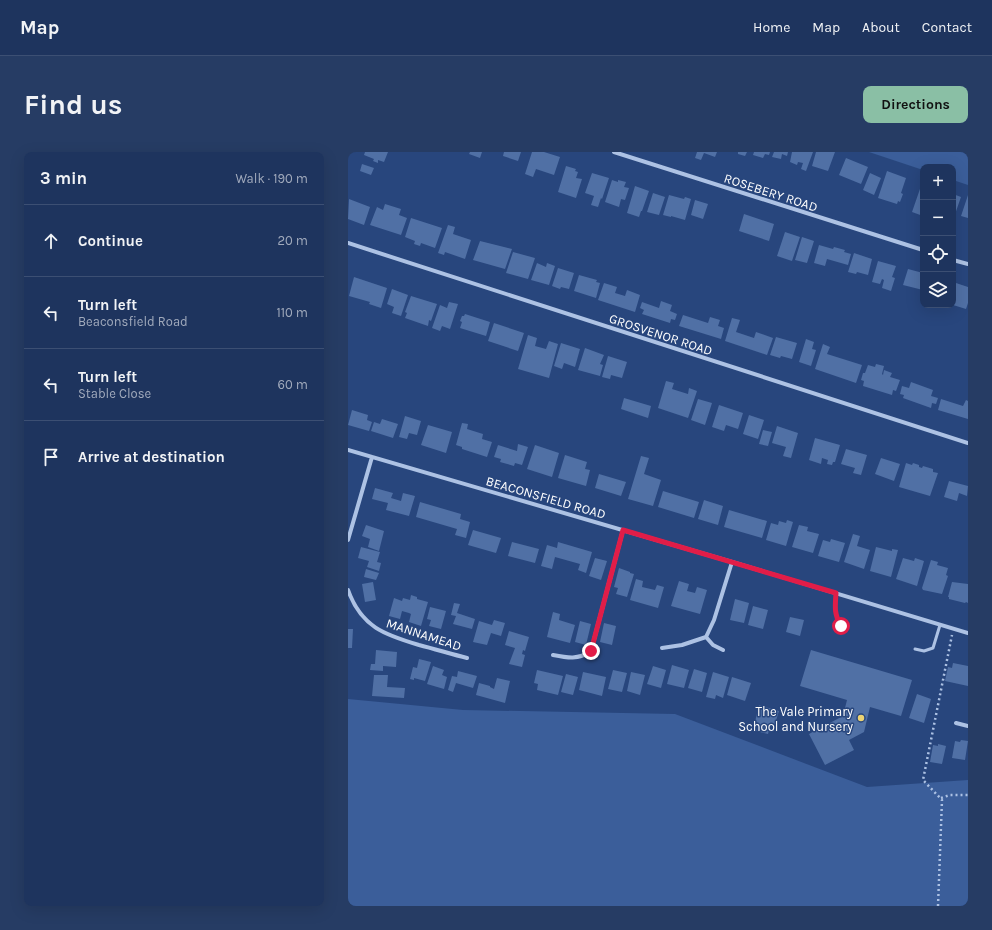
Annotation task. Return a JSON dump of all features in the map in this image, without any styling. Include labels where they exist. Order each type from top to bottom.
[{"type":"street","name":"ROSEBERY ROAD","points":[[614,152],[920,249]]},
{"type":"street","name":"GROSVENOR ROAD","points":[[348,243],[968,443]]},
{"type":"street","points":[[956,261],[968,264]]},
{"type":"street","name":"BEACONSFIELD ROAD","points":[[348,450],[732,562],[968,633]]},
{"type":"street","points":[[348,540],[372,457]]},
{"type":"street","points":[[553,655],[570,658],[585,655],[591,651],[623,530]]},
{"type":"street","points":[[662,648],[682,645],[706,637],[714,620],[732,562]]},
{"type":"street","name":"MANNAMEAD","points":[[348,590],[349,598],[359,611],[369,623],[379,630],[394,637],[467,658]]},
{"type":"street","points":[[706,637],[713,645],[723,650]]},
{"type":"street","points":[[956,723],[968,726]]},
{"type":"lane","points":[[836,593],[836,617],[841,626],[847,628]]},
{"type":"lane","points":[[915,649],[924,651],[933,648],[940,624]]},
{"type":"path","points":[[938,906],[942,800],[923,780],[953,628]]},
{"type":"path","points":[[940,798],[950,795],[968,795]]},
{"type":"shaded area","points":[[869,152],[968,152],[968,185],[956,181],[956,164],[920,164],[920,169]]},
{"type":"shaded area","points":[[348,699],[463,710],[675,714],[867,787],[968,780],[968,906],[348,906]]},
{"type":"building","points":[[365,152],[388,152],[384,162],[378,160],[378,163],[373,161],[374,159],[364,155]]},
{"type":"building","points":[[470,152],[482,152],[480,158],[469,154]]},
{"type":"building","points":[[504,152],[521,152],[518,161],[503,156]]},
{"type":"building","points":[[532,152],[544,152],[560,157],[554,175],[536,169],[533,177],[525,174]]},
{"type":"building","points":[[697,152],[717,152],[715,157],[704,153],[701,160],[695,158]]},
{"type":"building","points":[[738,152],[747,152],[745,156],[738,154]]},
{"type":"building","points":[[754,152],[770,152],[769,155],[765,154],[763,158],[753,155]]},
{"type":"building","points":[[774,152],[788,152],[787,156],[782,154],[781,159],[772,157]]},
{"type":"building","points":[[792,152],[813,152],[806,171],[801,169],[803,163],[798,162],[797,165],[790,162]]},
{"type":"building","points":[[816,152],[835,152],[828,171],[812,166]]},
{"type":"building","points":[[846,158],[868,167],[861,184],[839,175]]},
{"type":"building","points":[[362,164],[374,168],[371,175],[360,171]]},
{"type":"building","points":[[566,166],[576,169],[575,171],[578,172],[576,178],[582,179],[576,198],[558,192]]},
{"type":"building","points":[[887,171],[906,178],[901,193],[903,194],[900,202],[898,201],[897,204],[878,198]]},
{"type":"building","points":[[592,173],[609,178],[598,207],[591,205],[594,196],[585,193]]},
{"type":"building","points":[[870,173],[881,178],[874,195],[863,190]]},
{"type":"building","points":[[612,180],[626,182],[624,187],[629,188],[625,200],[621,199],[619,207],[605,202]]},
{"type":"building","points":[[635,186],[649,191],[639,217],[627,213]]},
{"type":"building","points":[[920,189],[920,215],[912,212]]},
{"type":"building","points":[[653,193],[665,197],[659,215],[647,212]]},
{"type":"building","points":[[669,195],[684,199],[685,197],[691,199],[685,220],[663,215]]},
{"type":"building","points":[[956,195],[961,197],[956,211]]},
{"type":"building","points":[[968,195],[968,218],[961,216]]},
{"type":"building","points":[[349,199],[370,207],[364,225],[348,219]]},
{"type":"building","points":[[695,200],[708,204],[703,219],[691,215]]},
{"type":"building","points":[[385,204],[401,209],[399,215],[407,218],[401,235],[370,225],[377,207],[383,210]]},
{"type":"building","points":[[744,214],[774,224],[769,241],[739,231]]},
{"type":"building","points":[[411,218],[442,228],[435,248],[421,243],[420,246],[414,244],[415,241],[405,237]]},
{"type":"building","points":[[448,225],[455,227],[453,234],[471,240],[465,259],[445,252],[444,255],[438,253]]},
{"type":"building","points":[[785,232],[800,237],[792,261],[777,256]]},
{"type":"building","points":[[802,237],[814,241],[807,263],[795,260]]},
{"type":"building","points":[[480,241],[512,249],[505,269],[473,260]]},
{"type":"building","points":[[819,245],[833,249],[834,247],[845,250],[844,252],[851,254],[848,265],[827,259],[825,266],[814,263]]},
{"type":"building","points":[[513,252],[535,258],[528,279],[506,273]]},
{"type":"building","points":[[854,253],[872,259],[868,275],[857,272],[856,274],[848,272]]},
{"type":"building","points":[[878,261],[896,266],[892,277],[895,278],[891,291],[882,288],[884,280],[882,279],[880,284],[872,282]]},
{"type":"building","points":[[537,263],[546,267],[547,263],[555,266],[549,285],[531,280]]},
{"type":"building","points":[[558,268],[574,273],[569,289],[561,287],[560,289],[552,286]]},
{"type":"building","points":[[908,269],[920,272],[920,289],[903,285]]},
{"type":"building","points":[[579,275],[597,280],[596,282],[600,283],[596,298],[574,291]]},
{"type":"building","points":[[354,277],[387,288],[381,308],[369,304],[370,302],[349,296]]},
{"type":"building","points":[[604,283],[617,287],[615,293],[625,296],[627,290],[640,295],[635,312],[598,300]]},
{"type":"building","points":[[956,283],[968,287],[968,303],[966,309],[956,306]]},
{"type":"building","points":[[392,289],[408,295],[401,316],[392,313],[394,307],[387,304]]},
{"type":"building","points":[[411,296],[437,304],[431,321],[429,320],[428,326],[405,318],[407,313],[405,312]]},
{"type":"building","points":[[661,301],[672,305],[670,311],[677,314],[675,320],[671,319],[670,323],[642,314],[644,310],[640,308],[642,302],[659,308]]},
{"type":"building","points":[[449,302],[458,304],[450,329],[442,326],[440,331],[432,328],[440,305],[447,308]]},
{"type":"building","points":[[465,314],[490,322],[486,336],[460,328],[462,322],[460,321],[462,316]]},
{"type":"building","points":[[683,315],[708,323],[710,317],[720,320],[718,326],[724,328],[721,339],[679,326]]},
{"type":"building","points":[[732,318],[740,320],[736,332],[754,338],[756,332],[773,338],[767,355],[725,341]]},
{"type":"building","points":[[494,323],[524,333],[518,351],[488,341]]},
{"type":"building","points":[[528,335],[537,338],[535,346],[546,349],[549,341],[558,344],[549,378],[518,369]]},
{"type":"building","points":[[776,337],[797,343],[792,359],[770,355]]},
{"type":"building","points":[[806,339],[814,342],[812,349],[816,350],[811,366],[799,362]]},
{"type":"building","points":[[561,343],[580,349],[575,367],[564,363],[562,369],[554,366]]},
{"type":"building","points":[[823,344],[830,347],[827,354],[862,365],[856,383],[815,369]]},
{"type":"building","points":[[585,348],[604,355],[600,364],[603,365],[600,376],[578,370]]},
{"type":"building","points":[[608,356],[627,362],[622,378],[611,375],[610,379],[602,377]]},
{"type":"building","points":[[876,364],[884,366],[883,375],[884,370],[892,373],[890,377],[900,380],[896,391],[893,390],[892,395],[863,386],[864,381],[861,380],[863,373],[865,373],[868,365],[875,367]]},
{"type":"building","points":[[666,381],[674,383],[672,389],[688,394],[689,388],[697,391],[688,418],[658,408]]},
{"type":"building","points":[[911,382],[933,390],[931,396],[938,398],[936,404],[932,403],[931,408],[903,398],[904,395],[900,394],[902,386],[909,388]]},
{"type":"building","points":[[624,398],[651,406],[648,418],[621,409]]},
{"type":"building","points":[[698,399],[712,403],[705,425],[691,420]]},
{"type":"building","points":[[941,399],[963,406],[966,400],[968,401],[968,419],[938,410]]},
{"type":"building","points":[[719,405],[743,413],[738,429],[726,425],[724,431],[712,427]]},
{"type":"building","points":[[352,410],[368,415],[367,420],[372,422],[369,431],[348,425]]},
{"type":"building","points":[[749,415],[764,420],[758,439],[743,434]]},
{"type":"building","points":[[405,416],[421,421],[417,435],[409,433],[407,439],[399,437]]},
{"type":"building","points":[[382,419],[398,424],[393,438],[371,431],[374,422],[380,424]]},
{"type":"building","points":[[462,423],[468,424],[467,429],[483,434],[482,439],[492,442],[487,457],[462,449],[462,447],[456,445]]},
{"type":"building","points":[[428,425],[452,432],[446,453],[421,445]]},
{"type":"building","points":[[777,426],[798,433],[791,458],[783,456],[786,447],[772,443]]},
{"type":"building","points":[[763,430],[772,432],[768,446],[759,444]]},
{"type":"building","points":[[815,438],[840,445],[835,462],[833,462],[832,465],[827,464],[828,460],[822,458],[821,464],[809,460]]},
{"type":"building","points":[[518,444],[528,447],[522,465],[515,463],[514,466],[500,462],[501,459],[494,457],[498,445],[517,451]]},
{"type":"building","points":[[535,445],[559,453],[552,477],[527,469]]},
{"type":"building","points":[[846,449],[867,455],[861,475],[853,473],[855,468],[841,464]]},
{"type":"building","points":[[565,455],[587,462],[585,469],[590,470],[586,486],[558,478]]},
{"type":"building","points":[[641,456],[649,458],[644,474],[661,480],[653,506],[628,499]]},
{"type":"building","points":[[881,458],[900,464],[894,481],[875,474]]},
{"type":"building","points":[[906,463],[912,465],[913,463],[922,468],[923,466],[933,469],[933,472],[938,473],[930,496],[899,487]]},
{"type":"building","points":[[599,474],[626,482],[621,496],[595,488]]},
{"type":"building","points":[[949,481],[968,486],[967,496],[959,493],[957,501],[944,497]]},
{"type":"building","points":[[375,488],[393,493],[391,498],[401,501],[403,493],[415,496],[409,516],[386,510],[388,503],[372,499]]},
{"type":"building","points":[[663,491],[699,502],[694,518],[658,507]]},
{"type":"building","points":[[704,500],[723,506],[718,525],[698,519]]},
{"type":"building","points":[[420,502],[461,514],[460,519],[470,522],[466,538],[455,535],[457,529],[416,517]]},
{"type":"building","points":[[729,510],[767,521],[762,538],[724,527]]},
{"type":"building","points":[[787,520],[793,522],[786,546],[766,540],[771,523],[778,525],[779,521],[786,523]]},
{"type":"building","points":[[366,525],[384,531],[379,551],[368,547],[370,539],[362,536]]},
{"type":"building","points":[[799,525],[808,527],[807,531],[819,534],[813,553],[792,547]]},
{"type":"building","points":[[473,530],[501,538],[496,553],[468,545]]},
{"type":"building","points":[[853,534],[860,536],[857,546],[870,550],[864,569],[844,562]]},
{"type":"building","points":[[831,539],[845,543],[839,562],[818,556],[823,540],[830,542]]},
{"type":"building","points":[[512,542],[539,549],[535,563],[508,556]]},
{"type":"building","points":[[558,542],[592,552],[586,573],[578,570],[580,564],[555,557],[552,569],[541,566],[547,545],[557,548]]},
{"type":"building","points":[[361,547],[380,552],[377,562],[381,563],[379,571],[367,567],[369,561],[358,558]]},
{"type":"building","points":[[876,547],[892,551],[892,549],[898,550],[891,577],[870,571]]},
{"type":"building","points":[[595,558],[607,561],[601,580],[589,576]]},
{"type":"building","points":[[903,558],[914,561],[915,558],[924,561],[917,586],[896,579]]},
{"type":"building","points":[[931,560],[938,562],[937,565],[948,568],[946,575],[948,576],[942,594],[923,590],[922,588]]},
{"type":"building","points":[[619,568],[634,574],[627,597],[616,594],[618,588],[614,587]]},
{"type":"building","points":[[366,569],[379,573],[376,580],[364,577]]},
{"type":"building","points":[[636,579],[643,581],[642,587],[655,590],[657,585],[664,587],[658,608],[630,600]]},
{"type":"building","points":[[679,581],[689,584],[687,591],[695,593],[697,587],[707,590],[700,614],[671,606]]},
{"type":"building","points":[[373,582],[376,600],[365,602],[362,584]]},
{"type":"building","points":[[952,582],[968,584],[968,603],[949,599],[948,597]]},
{"type":"building","points":[[411,595],[417,597],[417,599],[428,602],[421,626],[409,622],[411,614],[409,613],[402,611],[400,619],[389,616],[394,598],[402,601],[403,598],[410,600]]},
{"type":"building","points":[[735,599],[749,603],[744,623],[730,620]]},
{"type":"building","points":[[454,603],[460,604],[457,613],[475,619],[472,629],[453,624],[456,616],[451,615]]},
{"type":"building","points":[[753,606],[768,610],[763,629],[748,625]]},
{"type":"building","points":[[430,607],[446,611],[441,629],[429,626],[431,620],[427,619]]},
{"type":"building","points":[[553,612],[560,614],[559,620],[575,625],[570,643],[547,637]]},
{"type":"building","points":[[790,617],[804,620],[800,636],[786,632]]},
{"type":"building","points":[[494,620],[505,623],[501,636],[491,633],[487,645],[473,642],[479,621],[492,625]]},
{"type":"building","points":[[580,621],[591,624],[586,645],[575,642]]},
{"type":"building","points":[[604,623],[616,626],[612,645],[600,642]]},
{"type":"building","points":[[348,629],[353,629],[352,648],[348,648]]},
{"type":"building","points":[[509,631],[529,637],[525,651],[523,650],[522,654],[525,655],[522,667],[509,664],[515,648],[505,645]]},
{"type":"building","points":[[376,650],[397,652],[396,667],[383,666],[383,671],[370,670],[371,664],[375,664]]},
{"type":"building","points":[[811,650],[912,680],[901,716],[870,707],[864,732],[849,740],[854,750],[825,765],[809,734],[843,716],[847,700],[800,686]]},
{"type":"building","points":[[419,659],[431,662],[425,681],[414,678],[414,680],[410,679],[413,667],[417,668]]},
{"type":"building","points":[[953,663],[968,666],[968,686],[945,681],[948,667],[952,668]]},
{"type":"building","points":[[672,665],[689,670],[684,688],[667,684]]},
{"type":"building","points":[[433,666],[444,670],[442,675],[447,677],[444,689],[427,684]]},
{"type":"building","points":[[653,666],[666,670],[661,688],[647,684]]},
{"type":"building","points":[[694,669],[707,673],[702,692],[688,688]]},
{"type":"building","points":[[537,670],[563,676],[558,695],[537,690],[538,684],[534,683]]},
{"type":"building","points":[[613,670],[627,673],[622,692],[608,689]]},
{"type":"building","points":[[458,671],[477,676],[473,688],[456,683],[453,692],[448,690],[452,676],[457,677]]},
{"type":"building","points":[[583,672],[606,677],[602,696],[579,690]]},
{"type":"building","points":[[631,672],[645,675],[640,695],[627,691]]},
{"type":"building","points":[[713,672],[729,677],[723,698],[716,695],[715,699],[706,697]]},
{"type":"building","points":[[566,674],[578,677],[573,695],[561,692]]},
{"type":"building","points":[[374,675],[388,675],[387,687],[405,688],[404,698],[372,696]]},
{"type":"building","points":[[732,677],[751,683],[745,701],[727,695]]},
{"type":"building","points":[[497,678],[510,681],[505,703],[476,695],[479,683],[490,686],[494,689]]},
{"type":"building","points":[[917,694],[931,699],[924,723],[909,718]]},
{"type":"building","points":[[759,705],[779,711],[774,727],[770,726],[768,734],[756,731],[759,723],[755,722]]},
{"type":"building","points":[[961,740],[968,741],[965,760],[952,758],[955,741],[960,742]]},
{"type":"building","points":[[938,744],[946,746],[942,764],[930,762],[933,745],[938,746]]},
{"type":"place","name":"The Vale Primary School and Nursery","points":[[861,718]]},
{"type":"route","points":[[591,651],[623,530],[836,593],[836,617],[841,626]]}]
